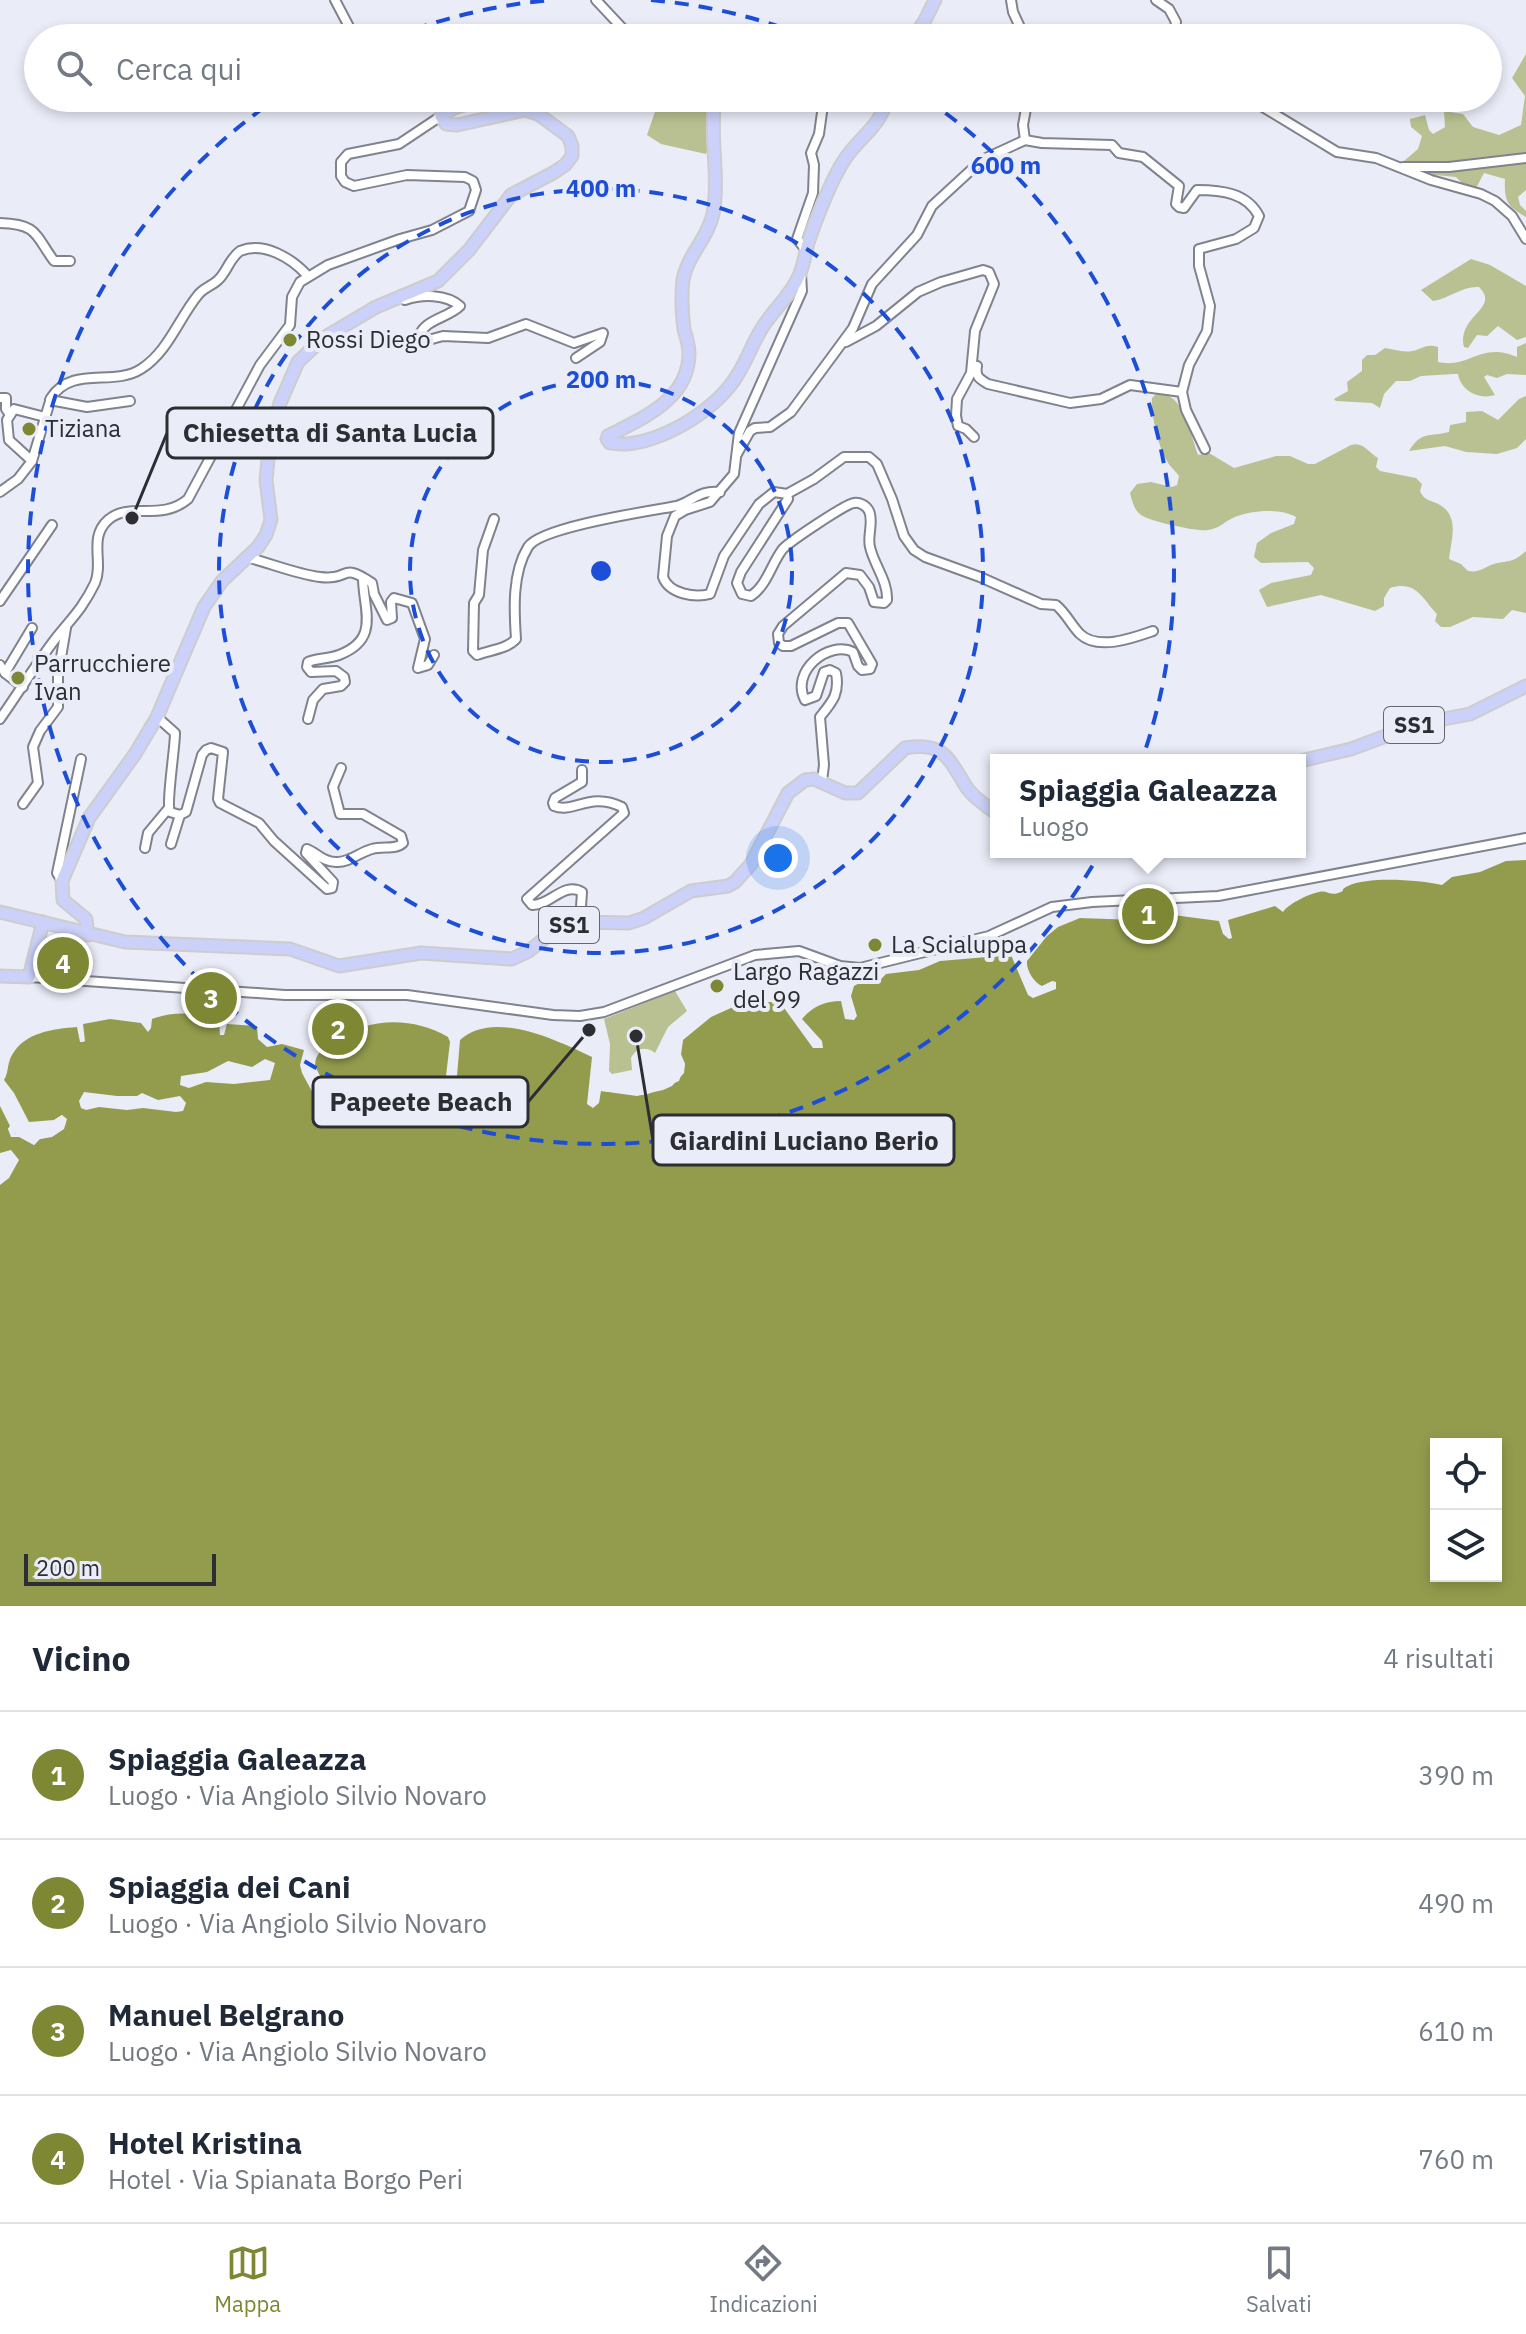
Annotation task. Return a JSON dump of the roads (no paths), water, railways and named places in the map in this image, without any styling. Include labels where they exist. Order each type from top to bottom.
[{"type":"main road","points":[[923,24],[935,0]]},
{"type":"main road","points":[[448,112],[441,116],[446,124],[457,125],[516,112]]},
{"type":"main road","points":[[88,935],[86,919],[63,900],[62,881],[89,818],[135,754],[157,717],[204,607],[222,581],[266,535],[271,520],[266,480],[269,449],[280,403],[296,366],[322,339],[388,301],[430,286],[450,272],[511,195],[565,165],[572,156],[568,136],[557,126],[529,112]]},
{"type":"main road","points":[[713,112],[716,161],[712,217],[708,234],[683,282],[682,303],[689,352],[686,369],[678,388],[666,402],[654,413],[608,436],[610,443],[630,443],[657,436],[696,418],[738,375],[753,342],[791,292],[801,273],[806,250],[842,163],[880,120],[883,112]]},
{"type":"main road","name":"SS1","points":[[1306,760],[1351,749],[1418,724],[1470,714],[1526,686]]},
{"type":"main road","points":[[822,781],[845,793],[858,793],[905,748],[934,746],[953,761],[968,790],[990,808]]},
{"type":"main road","name":"SS1","points":[[0,912],[88,935],[140,944],[290,949],[339,966],[421,953],[512,959],[529,951],[554,931],[580,922],[629,923],[644,918],[691,891],[728,886],[735,882],[751,864],[788,793],[805,780],[822,781]]},
{"type":"main road","points":[[0,976],[29,977],[43,922]]},
{"type":"street","points":[[335,0],[348,24]]},
{"type":"street","points":[[596,0],[618,24]]},
{"type":"street","points":[[1011,0],[1019,24]]},
{"type":"street","points":[[1156,0],[1169,9],[1176,24]]},
{"type":"street","points":[[806,250],[797,239],[813,193],[811,153],[819,134],[822,112]]},
{"type":"street","points":[[1025,112],[1025,140]]},
{"type":"street","points":[[1271,112],[1337,152],[1376,158],[1431,180],[1481,194],[1512,216],[1526,239]]},
{"type":"street","points":[[0,719],[79,613],[98,576],[96,546],[101,528],[122,512],[160,512],[188,499],[260,365],[288,329],[293,293],[307,275],[400,239],[441,227],[469,211],[476,190],[473,181],[465,177],[407,175],[354,186],[345,182],[339,173],[341,162],[348,154],[399,144],[441,116]]},
{"type":"street","points":[[736,455],[750,431],[770,427],[791,412],[853,328],[872,284],[917,235],[932,206],[982,160],[1025,140],[1112,145],[1119,153],[1143,157],[1179,186],[1176,204],[1179,207],[1184,208],[1197,190],[1219,190],[1253,204],[1259,216],[1254,228],[1236,239],[1199,249],[1199,266],[1210,306],[1209,319],[1207,331],[1189,365],[1182,392],[1186,410],[1205,449]]},
{"type":"street","points":[[1400,167],[1449,167],[1526,158]]},
{"type":"street","points":[[0,223],[32,230],[54,261],[70,261]]},
{"type":"street","points":[[0,492],[18,479],[32,461],[56,389],[69,381],[126,376],[151,362],[196,296],[217,281],[234,255],[243,249],[256,248],[283,256],[307,275]]},
{"type":"street","points":[[841,344],[876,326],[918,292],[983,270],[989,272],[994,284],[978,323],[971,373],[957,399],[958,426],[974,437]]},
{"type":"street","points":[[801,273],[802,291],[739,433],[734,474],[710,502],[675,516],[667,536],[663,568],[665,584],[701,597],[710,594],[724,556],[759,504],[774,492],[787,494],[804,485],[844,457],[869,457],[877,464],[885,480],[904,536],[914,550],[925,557],[971,573],[1041,604],[1056,605],[1089,641],[1119,640],[1153,631]]},
{"type":"street","points":[[388,301],[394,305],[416,296],[430,296],[459,304],[457,310],[425,327],[418,335],[420,342],[443,336],[488,338],[526,324],[574,343],[603,333],[600,342],[576,358]]},
{"type":"street","points":[[973,354],[976,373],[988,384],[1070,403],[1101,399],[1130,385],[1182,392]]},
{"type":"street","points":[[0,398],[6,398],[6,409],[10,415]]},
{"type":"street","points":[[50,400],[87,407],[130,401]]},
{"type":"street","points":[[32,461],[9,440],[10,415],[14,409],[45,417]]},
{"type":"street","points":[[494,519],[483,550],[479,595],[474,603],[473,651],[477,655],[505,647],[516,639],[515,588],[528,546],[535,540],[569,527],[677,506],[706,491],[720,492]]},
{"type":"street","points":[[787,494],[788,499],[741,572],[737,583],[742,594],[751,596],[758,591],[783,549],[845,505],[856,502],[865,505],[870,512],[869,546],[888,595],[884,603],[874,602],[869,587],[860,575],[846,573],[783,626],[778,634],[779,643],[791,646],[838,623],[848,623],[871,660],[870,669],[862,670],[853,652],[841,649],[810,663],[803,675],[801,684],[805,700],[816,696],[824,672],[830,670],[836,673],[838,684],[832,704],[820,717],[824,765],[822,781]]},
{"type":"street","points":[[0,601],[52,525]]},
{"type":"street","points":[[246,557],[318,577],[333,578],[350,571],[372,583],[387,620],[392,618],[391,602],[394,598],[412,603],[425,639],[418,668],[428,665],[434,655]]},
{"type":"street","points":[[308,719],[313,700],[323,689],[341,686],[345,682],[336,671],[308,671],[308,662],[347,652],[360,639],[369,615],[363,594],[363,578]]},
{"type":"street","points":[[23,804],[38,783],[33,747],[40,731],[58,707],[58,675],[66,627]]},
{"type":"street","points":[[23,687],[2,669],[32,628]]},
{"type":"street","points":[[145,848],[148,833],[168,809],[175,733],[157,717]]},
{"type":"street","points":[[171,844],[180,815],[187,809],[202,755],[211,748],[223,752],[218,800],[259,823],[305,871],[327,889],[332,888],[333,882],[314,864],[306,853],[307,849],[321,859],[334,862],[346,861],[360,852],[378,847],[399,847],[403,843],[401,836],[363,814],[340,814],[333,787],[341,768]]},
{"type":"street","points":[[62,881],[57,873],[81,759]]},
{"type":"street","points":[[580,922],[582,892],[577,889],[567,889],[540,905],[532,905],[527,899],[624,813],[622,807],[605,800],[588,800],[564,808],[554,806],[555,798],[582,782],[582,770]]},
{"type":"street","points":[[168,809],[180,815]]},
{"type":"street","points":[[29,977],[285,995],[407,995],[526,1012],[580,1016],[604,1012],[755,955],[799,951],[840,966],[860,968],[989,936],[1052,907],[1257,891],[1526,838]]},
{"type":"place","name":"Rossi Diego","points":[[290,340]]},
{"type":"place","name":"Tiziana","points":[[29,429]]},
{"type":"place","name":"Chiesetta di Santa Lucia","points":[[132,518]]},
{"type":"place","name":"Parrucchiere Ivan","points":[[18,678]]},
{"type":"place","name":"Spiaggia Galeazza","points":[[1148,914]]},
{"type":"place","name":"La Scialuppa","points":[[875,945]]},
{"type":"place","name":"Hotel Kristina","points":[[63,963]]},
{"type":"place","name":"Largo Ragazzi del 99","points":[[717,986]]},
{"type":"place","name":"Manuel Belgrano","points":[[211,998]]},
{"type":"place","name":"Spiaggia dei Cani","points":[[338,1029]]},
{"type":"place","name":"Papeete Beach","points":[[589,1030]]},
{"type":"place","name":"Giardini Luciano Berio","points":[[636,1036]]}]
